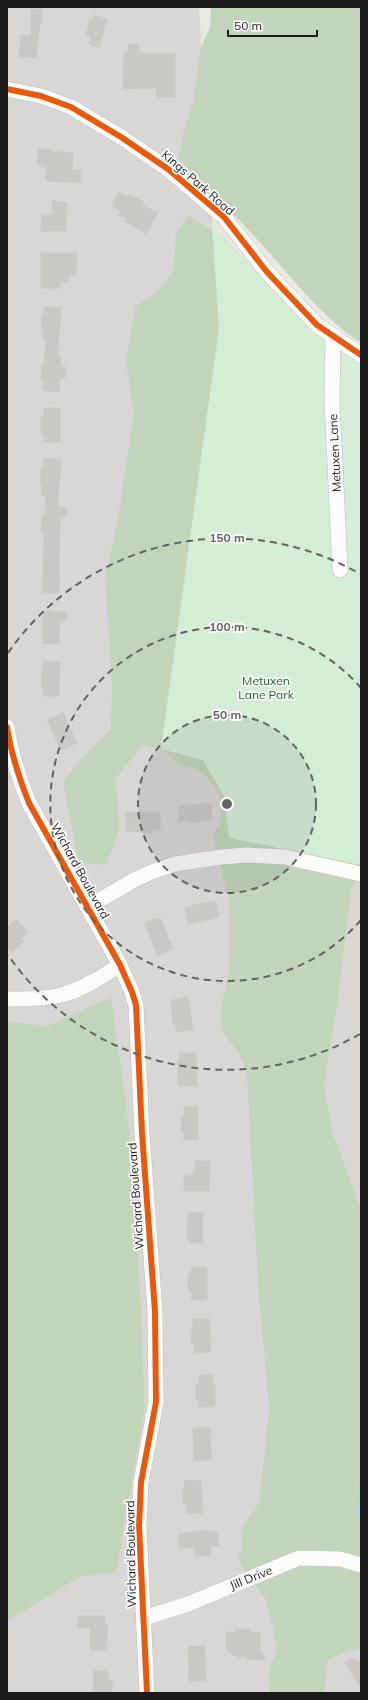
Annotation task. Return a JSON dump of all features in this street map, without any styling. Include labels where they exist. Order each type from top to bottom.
[{"type":"street","name":"Kings Park Road","points":[[7,89],[41,96],[71,107],[121,137],[168,168],[224,217],[267,272],[317,325],[361,355]]},
{"type":"street","name":"Metuxen Lane","points":[[333,336],[332,401],[340,570]]},
{"type":"street","name":"Wichard Boulevard","points":[[7,727],[9,743],[19,777],[30,802],[120,965],[136,1005],[142,1133],[155,1312],[156,1402],[141,1482],[139,1526],[148,1693]]},
{"type":"street","points":[[88,908],[136,879],[154,871],[175,864],[221,857],[285,857],[361,874]]},
{"type":"street","points":[[7,999],[56,996],[72,992],[95,982],[120,965]]},
{"type":"street","name":"Jill Drive","points":[[144,1618],[188,1604],[299,1558],[340,1559],[361,1565]]},
{"type":"shaded area","points":[[7,7],[199,7],[219,328],[178,764],[192,768],[206,776],[219,795],[221,807],[220,823],[215,830],[213,838],[229,901],[229,971],[221,1006],[230,1043],[243,1061],[247,1079],[258,1287],[269,1409],[259,1503],[240,1531],[242,1546],[238,1560],[266,1600],[277,1649],[280,1693],[7,1693]]},
{"type":"shaded area","points":[[361,874],[361,1209],[333,1134],[324,1086],[339,994],[351,889]]},
{"type":"shaded area","points":[[361,1619],[361,1693],[318,1693],[317,1674]]},
{"type":"green space","points":[[211,7],[361,7],[361,343],[318,307],[247,228],[179,160],[182,137],[193,103],[201,47],[210,28]]},
{"type":"green space","points":[[188,215],[223,237],[309,328],[361,563],[361,874],[351,889],[339,994],[324,1086],[333,1134],[361,1209],[361,1648],[328,1660],[325,1693],[270,1693],[269,1672],[277,1649],[266,1600],[238,1560],[242,1546],[240,1531],[259,1503],[269,1409],[258,1287],[247,1079],[243,1061],[221,1029],[221,1006],[229,971],[229,901],[213,838],[215,830],[220,823],[221,807],[219,795],[206,776],[192,768],[178,764],[162,750],[143,745],[115,779],[120,827],[106,865],[79,863],[63,782],[81,759],[111,729],[112,683],[105,578],[117,525],[134,414],[126,362],[135,307],[155,293],[174,272],[176,233]]},
{"type":"green space","name":"Metuxen Lane Park","points":[[212,226],[309,328],[361,365],[361,865],[229,838],[224,796],[203,760],[161,749],[219,328]]},
{"type":"green space","points":[[111,997],[128,1119],[139,1273],[145,1407],[116,1573],[81,1576],[7,1621],[7,1022],[48,1026]]},
{"type":"water","points":[[361,1467],[361,1516],[355,1514]]},
{"type":"building","points":[[31,9],[42,9],[42,22],[40,22],[36,58],[19,57],[21,35],[31,36]]},
{"type":"building","points":[[94,15],[107,19],[99,47],[89,44],[91,37],[86,35],[90,19],[93,20]]},
{"type":"building","points":[[128,44],[138,44],[138,52],[142,52],[142,54],[175,54],[175,97],[156,97],[156,88],[123,89],[124,52],[128,52]]},
{"type":"building","points":[[38,149],[51,149],[51,151],[73,153],[72,170],[81,170],[80,183],[46,181],[46,167],[37,166]]},
{"type":"building","points":[[119,192],[127,197],[128,194],[144,202],[142,205],[158,213],[147,234],[125,222],[127,219],[119,215],[121,211],[112,206]]},
{"type":"building","points":[[52,201],[67,202],[66,231],[41,231],[42,215],[52,215]]},
{"type":"building","points":[[41,253],[77,253],[76,275],[69,275],[69,282],[60,282],[60,288],[41,288]]},
{"type":"building","points":[[44,306],[61,307],[58,357],[61,357],[60,367],[66,367],[65,378],[60,378],[59,392],[43,390],[44,380],[41,380],[46,339],[43,339],[44,329],[41,329]]},
{"type":"building","points":[[44,408],[60,408],[60,442],[44,442],[44,433],[41,433],[41,417],[44,417]]},
{"type":"building","points":[[44,458],[61,460],[58,507],[67,507],[66,517],[60,517],[59,593],[42,593],[44,532],[41,532],[42,515],[45,515],[46,496],[41,496],[42,484],[40,484],[41,469],[43,469]]},
{"type":"building","points":[[44,611],[66,612],[66,621],[60,621],[59,644],[43,644],[42,620]]},
{"type":"building","points":[[43,661],[60,662],[59,696],[43,696],[43,687],[41,687]]},
{"type":"building","points":[[63,713],[77,743],[61,750],[47,720]]},
{"type":"building","points":[[211,803],[212,820],[189,823],[188,821],[179,822],[178,806]]},
{"type":"building","points":[[126,812],[160,812],[160,830],[152,830],[152,833],[126,831]]},
{"type":"building","points":[[216,901],[219,917],[188,924],[185,908],[192,907],[192,905]]},
{"type":"building","points":[[157,918],[161,919],[173,949],[157,955],[145,923]]},
{"type":"building","points":[[16,919],[28,933],[22,939],[24,941],[12,952],[7,948],[7,928]]},
{"type":"building","points":[[188,997],[193,1030],[177,1032],[175,1024],[173,1024],[171,1000]]},
{"type":"building","points":[[179,1053],[196,1053],[197,1086],[179,1086],[177,1062],[179,1062]]},
{"type":"building","points":[[198,1106],[198,1139],[184,1140],[183,1132],[181,1132],[181,1118],[184,1118],[184,1107]]},
{"type":"building","points":[[195,1161],[210,1161],[209,1191],[184,1191],[184,1175],[192,1176],[192,1172],[195,1172]]},
{"type":"building","points":[[188,1212],[203,1213],[203,1243],[191,1243],[190,1240],[187,1240]]},
{"type":"building","points":[[191,1267],[207,1267],[207,1300],[191,1300],[191,1291],[188,1291],[188,1274],[191,1275]]},
{"type":"building","points":[[193,1319],[210,1319],[211,1352],[194,1353],[194,1344],[191,1344]]},
{"type":"building","points":[[199,1375],[213,1375],[213,1384],[215,1384],[215,1407],[199,1407],[199,1400],[196,1400],[196,1384],[199,1384]]},
{"type":"building","points":[[210,1427],[212,1460],[194,1461],[193,1428]]},
{"type":"building","points":[[201,1480],[203,1513],[187,1513],[186,1504],[183,1504],[182,1490],[185,1490],[184,1481]]},
{"type":"building","points":[[207,1530],[207,1532],[217,1531],[219,1545],[210,1546],[211,1555],[196,1557],[194,1547],[180,1549],[178,1534]]},
{"type":"building","points":[[78,1616],[105,1616],[104,1625],[108,1625],[106,1650],[90,1650],[90,1628],[78,1628]]},
{"type":"building","points":[[235,1629],[250,1629],[250,1632],[260,1632],[260,1652],[267,1660],[247,1659],[242,1656],[240,1659],[226,1650],[226,1632],[235,1632]]},
{"type":"building","points":[[205,1646],[206,1681],[189,1681],[188,1647]]},
{"type":"building","points":[[353,1658],[361,1662],[361,1689],[345,1662]]},
{"type":"building","points":[[93,1671],[108,1671],[109,1680],[112,1680],[112,1693],[93,1693]]},
{"type":"cycle path","points":[[7,89],[41,96],[71,107],[121,137],[168,169],[224,217],[267,272],[317,325],[361,355]]},
{"type":"cycle path","points":[[7,727],[16,766],[29,803],[120,965],[136,1005],[142,1133],[155,1312],[156,1402],[141,1482],[139,1526],[147,1693]]}]
